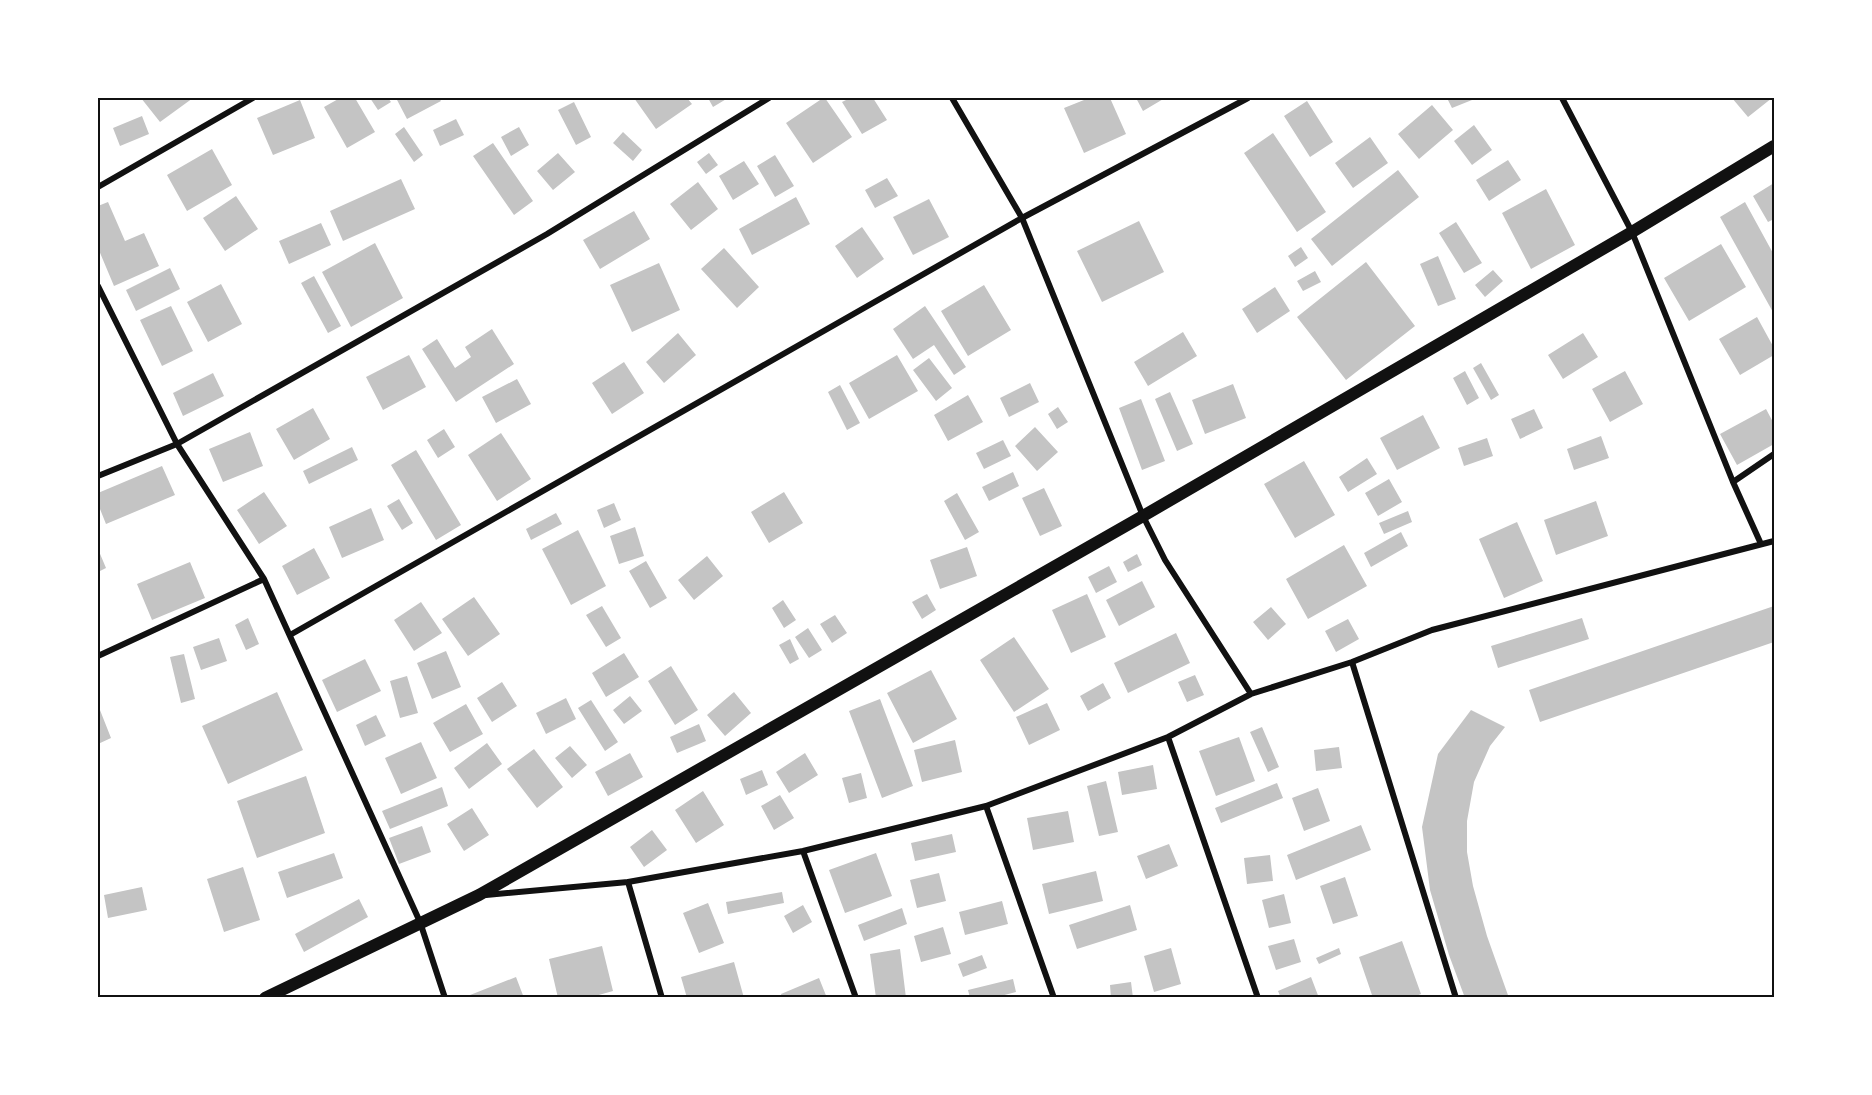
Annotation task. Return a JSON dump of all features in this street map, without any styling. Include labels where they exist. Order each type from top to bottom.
[{"type":"main road","points":[[265,998],[479,895],[1143,516],[1632,232],[1774,146]]},
{"type":"street","points":[[98,187],[253,98]]},
{"type":"street","points":[[98,476],[177,444],[547,234],[769,98]]},
{"type":"street","points":[[952,98],[1022,218],[1143,516],[1165,560],[1251,694]]},
{"type":"street","points":[[290,635],[1022,218],[1248,98]]},
{"type":"street","points":[[1562,98],[1632,232],[1733,482],[1761,544]]},
{"type":"street","points":[[98,286],[177,444],[264,579],[420,922],[445,998]]},
{"type":"street","points":[[1733,482],[1774,454]]},
{"type":"street","points":[[479,895],[628,882],[803,851],[986,806],[1168,737],[1251,694],[1353,662],[1432,630],[1774,542]]},
{"type":"street","points":[[98,656],[264,579]]},
{"type":"street","points":[[1353,662],[1456,998]]},
{"type":"street","points":[[1168,737],[1258,998]]},
{"type":"street","points":[[986,806],[1054,998]]},
{"type":"street","points":[[803,851],[856,998]]},
{"type":"street","points":[[628,882],[662,998]]},
{"type":"building","points":[[141,98],[193,98],[160,122]]},
{"type":"building","points":[[340,98],[355,98],[375,132],[347,148],[324,107]]},
{"type":"building","points":[[370,98],[388,98],[391,102],[378,110]]},
{"type":"building","points":[[396,98],[439,98],[441,101],[407,119]]},
{"type":"building","points":[[634,98],[687,98],[692,104],[656,129]]},
{"type":"building","points":[[708,98],[728,98],[713,107]]},
{"type":"building","points":[[823,98],[852,137],[813,163],[786,123]]},
{"type":"building","points":[[850,98],[873,98],[887,120],[862,134],[842,102]]},
{"type":"building","points":[[1089,98],[1110,98],[1126,134],[1084,153],[1064,108]]},
{"type":"building","points":[[1136,98],[1165,98],[1143,111]]},
{"type":"building","points":[[1447,98],[1477,98],[1452,108]]},
{"type":"building","points":[[1732,98],[1772,98],[1748,117]]},
{"type":"building","points":[[300,100],[315,138],[273,155],[257,118]]},
{"type":"building","points":[[1307,101],[1333,142],[1310,157],[1284,116]]},
{"type":"building","points":[[574,102],[591,137],[576,145],[558,110]]},
{"type":"building","points":[[1432,105],[1453,130],[1419,159],[1398,134]]},
{"type":"building","points":[[142,116],[149,134],[120,146],[113,128]]},
{"type":"building","points":[[456,119],[464,135],[440,146],[433,130]]},
{"type":"building","points":[[1474,125],[1492,150],[1472,165],[1454,141]]},
{"type":"building","points":[[404,127],[423,155],[414,162],[395,134]]},
{"type":"building","points":[[519,127],[529,145],[511,156],[501,137]]},
{"type":"building","points":[[623,132],[642,150],[633,161],[613,143]]},
{"type":"building","points":[[1273,133],[1326,212],[1297,232],[1244,153]]},
{"type":"building","points":[[1370,137],[1388,163],[1353,188],[1335,163]]},
{"type":"building","points":[[493,143],[533,201],[514,215],[473,156]]},
{"type":"building","points":[[212,149],[232,185],[187,211],[167,175]]},
{"type":"building","points":[[558,153],[575,172],[553,190],[537,171]]},
{"type":"building","points":[[709,153],[718,165],[706,174],[697,162]]},
{"type":"building","points":[[775,155],[794,186],[775,197],[757,166]]},
{"type":"building","points":[[1508,160],[1521,180],[1489,201],[1476,180]]},
{"type":"building","points":[[744,161],[759,184],[733,200],[719,176]]},
{"type":"building","points":[[1398,170],[1419,197],[1332,266],[1311,239]]},
{"type":"building","points":[[887,178],[898,196],[875,208],[865,190]]},
{"type":"building","points":[[401,179],[415,209],[343,241],[330,211]]},
{"type":"building","points":[[698,182],[718,209],[691,230],[670,204]]},
{"type":"building","points":[[1774,183],[1774,219],[1768,222],[1753,196]]},
{"type":"building","points":[[1546,189],[1575,245],[1531,269],[1502,213]]},
{"type":"building","points":[[236,196],[258,229],[225,251],[203,218]]},
{"type":"building","points":[[796,197],[810,224],[752,255],[739,229]]},
{"type":"building","points":[[929,199],[949,237],[913,255],[893,217]]},
{"type":"building","points":[[108,202],[125,241],[144,233],[159,266],[114,286],[98,248],[98,206]]},
{"type":"building","points":[[1745,202],[1774,255],[1774,314],[1720,217]]},
{"type":"building","points":[[634,211],[650,239],[600,269],[583,240]]},
{"type":"building","points":[[1139,221],[1164,272],[1102,302],[1077,251]]},
{"type":"building","points":[[1456,222],[1482,263],[1464,273],[1439,233]]},
{"type":"building","points":[[321,223],[331,245],[289,264],[279,241]]},
{"type":"building","points":[[862,227],[884,259],[857,278],[835,246]]},
{"type":"building","points":[[375,243],[403,298],[351,327],[322,272]]},
{"type":"building","points":[[1721,244],[1746,287],[1689,321],[1664,278]]},
{"type":"building","points":[[1301,247],[1308,258],[1295,267],[1288,256]]},
{"type":"building","points":[[724,248],[759,287],[737,308],[701,269]]},
{"type":"building","points":[[1438,256],[1456,299],[1438,306],[1420,264]]},
{"type":"building","points":[[1366,262],[1415,326],[1346,380],[1297,317]]},
{"type":"building","points":[[659,263],[680,310],[632,332],[610,285]]},
{"type":"building","points":[[170,268],[180,289],[136,311],[126,290]]},
{"type":"building","points":[[1493,270],[1503,281],[1485,297],[1475,285]]},
{"type":"building","points":[[1315,271],[1321,282],[1303,291],[1297,281]]},
{"type":"building","points":[[314,276],[341,326],[328,333],[301,283]]},
{"type":"building","points":[[221,284],[242,324],[208,342],[187,302]]},
{"type":"building","points":[[984,285],[1011,330],[968,356],[941,311]]},
{"type":"building","points":[[1275,287],[1290,311],[1257,333],[1242,309]]},
{"type":"building","points":[[171,306],[193,351],[162,366],[140,320]]},
{"type":"building","points":[[925,306],[966,367],[954,375],[934,345],[913,359],[893,329]]},
{"type":"building","points":[[1757,317],[1774,348],[1774,355],[1740,375],[1719,339]]},
{"type":"building","points":[[492,329],[514,364],[456,402],[422,349],[437,339],[455,368],[471,357],[465,347]]},
{"type":"building","points":[[1183,332],[1197,356],[1148,386],[1134,362]]},
{"type":"building","points":[[678,333],[696,355],[664,383],[646,362]]},
{"type":"building","points":[[1583,333],[1598,357],[1563,379],[1548,355]]},
{"type":"building","points":[[409,355],[426,387],[383,410],[366,377]]},
{"type":"building","points":[[897,355],[918,391],[869,419],[849,383]]},
{"type":"building","points":[[929,358],[952,388],[936,401],[913,370]]},
{"type":"building","points":[[624,362],[644,393],[612,414],[592,383]]},
{"type":"building","points":[[1481,363],[1499,395],[1491,400],[1473,368]]},
{"type":"building","points":[[1465,371],[1479,398],[1467,405],[1453,378]]},
{"type":"building","points":[[1625,371],[1643,404],[1610,422],[1592,389]]},
{"type":"building","points":[[213,373],[224,396],[183,416],[173,393]]},
{"type":"building","points":[[517,379],[531,404],[496,423],[482,397]]},
{"type":"building","points":[[1030,383],[1039,402],[1009,417],[1000,398]]},
{"type":"building","points":[[1233,384],[1246,418],[1205,434],[1192,400]]},
{"type":"building","points":[[840,385],[860,423],[847,430],[828,392]]},
{"type":"building","points":[[1170,392],[1193,444],[1177,451],[1155,399]]},
{"type":"building","points":[[968,395],[983,422],[948,441],[934,415]]},
{"type":"building","points":[[1141,399],[1165,461],[1142,470],[1119,408]]},
{"type":"building","points":[[1058,407],[1068,422],[1057,429],[1048,414]]},
{"type":"building","points":[[313,408],[330,439],[294,460],[276,429]]},
{"type":"building","points":[[1534,409],[1543,428],[1520,439],[1511,419]]},
{"type":"building","points":[[1766,409],[1774,424],[1774,444],[1737,465],[1720,434]]},
{"type":"building","points":[[1423,415],[1440,448],[1397,470],[1380,438]]},
{"type":"building","points":[[1035,427],[1058,452],[1037,471],[1015,446]]},
{"type":"building","points":[[444,429],[455,447],[438,458],[427,440]]},
{"type":"building","points":[[250,432],[263,466],[223,482],[209,449]]},
{"type":"building","points":[[501,433],[531,479],[497,501],[468,455]]},
{"type":"building","points":[[1601,436],[1609,458],[1574,470],[1567,449]]},
{"type":"building","points":[[1487,438],[1493,456],[1464,466],[1458,448]]},
{"type":"building","points":[[1003,440],[1011,456],[984,469],[976,453]]},
{"type":"building","points":[[352,447],[358,460],[309,484],[303,471]]},
{"type":"building","points":[[416,450],[461,525],[436,540],[391,465]]},
{"type":"building","points":[[1367,458],[1377,474],[1348,492],[1339,477]]},
{"type":"building","points":[[1304,461],[1335,515],[1295,538],[1264,484]]},
{"type":"building","points":[[162,466],[175,495],[106,524],[98,504],[98,493]]},
{"type":"building","points":[[1013,472],[1019,486],[989,501],[982,487]]},
{"type":"building","points":[[1389,479],[1402,502],[1378,516],[1365,493]]},
{"type":"building","points":[[1044,488],[1062,526],[1040,536],[1022,498]]},
{"type":"building","points":[[264,492],[287,526],[259,544],[237,510]]},
{"type":"building","points":[[784,492],[803,523],[769,543],[751,512]]},
{"type":"building","points":[[957,493],[979,532],[965,540],[944,501]]},
{"type":"building","points":[[399,499],[413,523],[402,530],[387,506]]},
{"type":"building","points":[[1596,501],[1608,536],[1556,555],[1544,520]]},
{"type":"building","points":[[614,503],[621,520],[604,528],[597,510]]},
{"type":"building","points":[[371,508],[384,540],[342,558],[329,527]]},
{"type":"building","points":[[1408,511],[1412,522],[1384,534],[1379,523]]},
{"type":"building","points":[[556,513],[562,524],[531,540],[526,529]]},
{"type":"building","points":[[1517,522],[1543,581],[1504,598],[1479,539]]},
{"type":"building","points":[[635,527],[644,556],[619,564],[610,536]]},
{"type":"building","points":[[578,530],[606,586],[571,605],[542,549]]},
{"type":"building","points":[[1401,532],[1408,546],[1371,567],[1364,553]]},
{"type":"building","points":[[1344,545],[1367,586],[1308,619],[1286,579]]},
{"type":"building","points":[[967,547],[977,576],[940,589],[930,560]]},
{"type":"building","points":[[314,548],[330,578],[297,595],[282,566]]},
{"type":"building","points":[[98,549],[106,568],[98,572]]},
{"type":"building","points":[[1137,554],[1142,565],[1128,572],[1123,562]]},
{"type":"building","points":[[707,556],[723,576],[694,600],[678,580]]},
{"type":"building","points":[[646,561],[667,598],[650,608],[629,571]]},
{"type":"building","points":[[190,562],[205,598],[152,620],[137,584]]},
{"type":"building","points":[[1109,566],[1117,582],[1096,593],[1088,577]]},
{"type":"building","points":[[1142,581],[1155,607],[1119,626],[1106,600]]},
{"type":"building","points":[[927,594],[936,610],[922,619],[912,602]]},
{"type":"building","points":[[1087,594],[1106,637],[1071,653],[1052,610]]},
{"type":"building","points":[[474,597],[500,634],[468,656],[442,619]]},
{"type":"building","points":[[783,600],[796,620],[784,628],[772,608]]},
{"type":"building","points":[[421,602],[442,633],[414,651],[394,620]]},
{"type":"building","points":[[602,606],[621,638],[606,647],[586,615]]},
{"type":"building","points":[[1774,606],[1774,642],[1540,722],[1529,690]]},
{"type":"building","points":[[1271,607],[1286,624],[1268,640],[1253,622]]},
{"type":"building","points":[[835,615],[847,633],[832,643],[820,624]]},
{"type":"building","points":[[248,618],[259,644],[246,650],[235,625]]},
{"type":"building","points":[[1582,618],[1589,639],[1498,668],[1491,646]]},
{"type":"building","points":[[1348,619],[1359,639],[1336,652],[1325,631]]},
{"type":"building","points":[[808,628],[822,650],[809,658],[795,637]]},
{"type":"building","points":[[1176,633],[1190,663],[1128,693],[1114,663]]},
{"type":"building","points":[[1014,637],[1049,689],[1014,712],[980,660]]},
{"type":"building","points":[[219,638],[227,661],[201,670],[193,647]]},
{"type":"building","points":[[790,639],[799,659],[790,664],[779,645]]},
{"type":"building","points":[[446,651],[461,687],[432,699],[417,663]]},
{"type":"building","points":[[624,653],[639,677],[606,697],[592,673]]},
{"type":"building","points":[[184,654],[195,699],[181,703],[170,657]]},
{"type":"building","points":[[365,659],[381,691],[337,712],[322,680]]},
{"type":"building","points":[[671,666],[698,710],[675,725],[648,681]]},
{"type":"building","points":[[931,670],[957,719],[913,743],[887,693]]},
{"type":"building","points":[[1195,675],[1204,695],[1187,702],[1178,682]]},
{"type":"building","points":[[407,676],[418,713],[400,718],[390,681]]},
{"type":"building","points":[[502,682],[517,706],[492,722],[477,698]]},
{"type":"building","points":[[1103,683],[1111,698],[1088,711],[1080,696]]},
{"type":"building","points":[[277,692],[303,750],[228,784],[202,726]]},
{"type":"building","points":[[734,692],[751,713],[725,736],[707,715]]},
{"type":"building","points":[[630,696],[642,711],[624,724],[613,710]]},
{"type":"building","points":[[566,698],[576,719],[546,734],[536,713]]},
{"type":"building","points":[[880,699],[913,786],[882,798],[849,711]]},
{"type":"building","points":[[591,700],[618,742],[605,751],[578,708]]},
{"type":"building","points":[[1047,703],[1060,730],[1029,745],[1016,717]]},
{"type":"building","points":[[466,704],[483,734],[450,752],[433,723]]},
{"type":"building","points":[[98,705],[111,738],[98,744]]},
{"type":"building","points":[[1471,710],[1505,727],[1490,746],[1474,782],[1467,821],[1467,852],[1473,886],[1487,936],[1509,998],[1465,998],[1449,955],[1430,890],[1422,827],[1438,754]]},
{"type":"building","points":[[376,715],[386,736],[365,746],[356,725]]},
{"type":"building","points":[[699,724],[706,741],[677,753],[670,737]]},
{"type":"building","points":[[1262,727],[1279,767],[1268,772],[1250,732]]},
{"type":"building","points":[[1239,737],[1255,781],[1216,796],[1199,751]]},
{"type":"building","points":[[955,740],[962,772],[922,782],[914,750]]},
{"type":"building","points":[[421,742],[437,778],[401,794],[385,758]]},
{"type":"building","points":[[487,743],[502,764],[469,789],[454,768]]},
{"type":"building","points":[[570,746],[587,765],[572,778],[555,758]]},
{"type":"building","points":[[1339,747],[1342,768],[1316,771],[1314,750]]},
{"type":"building","points":[[534,749],[563,787],[537,808],[507,769]]},
{"type":"building","points":[[630,753],[643,777],[608,796],[595,772]]},
{"type":"building","points":[[805,753],[818,775],[789,793],[776,772]]},
{"type":"building","points":[[1153,765],[1157,789],[1122,795],[1118,772]]},
{"type":"building","points":[[762,770],[768,785],[746,795],[740,779]]},
{"type":"building","points":[[861,773],[867,798],[849,803],[842,778]]},
{"type":"building","points":[[306,776],[325,833],[257,858],[237,801]]},
{"type":"building","points":[[1106,781],[1118,832],[1099,836],[1087,786]]},
{"type":"building","points":[[1277,783],[1283,798],[1221,823],[1215,808]]},
{"type":"building","points":[[442,787],[448,806],[390,829],[382,811]]},
{"type":"building","points":[[1318,788],[1330,821],[1304,831],[1292,798]]},
{"type":"building","points":[[703,791],[724,825],[696,843],[675,810]]},
{"type":"building","points":[[780,795],[794,818],[774,830],[761,806]]},
{"type":"building","points":[[472,808],[489,835],[464,851],[447,824]]},
{"type":"building","points":[[1068,811],[1074,842],[1033,850],[1027,818]]},
{"type":"building","points":[[1361,825],[1371,850],[1296,880],[1287,855]]},
{"type":"building","points":[[422,826],[431,852],[399,864],[389,838]]},
{"type":"building","points":[[652,830],[667,850],[644,867],[630,847]]},
{"type":"building","points":[[952,834],[956,852],[915,861],[911,843]]},
{"type":"building","points":[[1169,844],[1178,866],[1146,879],[1137,856]]},
{"type":"building","points":[[334,853],[343,878],[287,898],[278,872]]},
{"type":"building","points":[[876,853],[892,896],[845,913],[829,870]]},
{"type":"building","points":[[1270,855],[1273,881],[1247,884],[1244,858]]},
{"type":"building","points":[[243,867],[260,920],[224,932],[207,879]]},
{"type":"building","points":[[1096,871],[1103,901],[1049,914],[1042,884]]},
{"type":"building","points":[[939,873],[946,901],[917,908],[910,880]]},
{"type":"building","points":[[1345,877],[1358,916],[1333,924],[1320,886]]},
{"type":"building","points":[[142,887],[147,910],[108,918],[104,895]]},
{"type":"building","points":[[782,892],[784,903],[728,914],[726,902]]},
{"type":"building","points":[[1284,894],[1291,923],[1269,928],[1262,900]]},
{"type":"building","points":[[359,899],[368,917],[304,952],[295,934]]},
{"type":"building","points":[[1002,901],[1008,924],[965,935],[959,912]]},
{"type":"building","points":[[708,903],[724,943],[699,953],[683,913]]},
{"type":"building","points":[[803,905],[812,922],[793,933],[784,916]]},
{"type":"building","points":[[1130,905],[1137,930],[1077,949],[1069,925]]},
{"type":"building","points":[[902,908],[907,924],[864,941],[858,925]]},
{"type":"building","points":[[943,927],[951,954],[921,962],[914,936]]},
{"type":"building","points":[[1294,939],[1301,962],[1276,970],[1268,946]]},
{"type":"building","points":[[1402,941],[1421,994],[1411,998],[1373,998],[1359,957]]},
{"type":"building","points":[[602,946],[613,991],[588,998],[558,998],[549,959]]},
{"type":"building","points":[[1171,948],[1181,984],[1154,992],[1144,956]]},
{"type":"building","points":[[1339,948],[1341,954],[1319,964],[1316,958]]},
{"type":"building","points":[[900,949],[906,998],[876,998],[870,954]]},
{"type":"building","points":[[982,955],[987,968],[963,977],[958,964]]},
{"type":"building","points":[[734,962],[744,998],[687,998],[681,977]]},
{"type":"building","points":[[516,977],[524,998],[465,998],[465,997]]},
{"type":"building","points":[[1311,977],[1319,998],[1281,998],[1278,991]]},
{"type":"building","points":[[819,978],[827,998],[782,998],[781,994]]},
{"type":"building","points":[[1013,979],[1016,992],[993,998],[970,998],[968,990]]},
{"type":"building","points":[[1131,982],[1133,998],[1111,998],[1110,985]]}]
